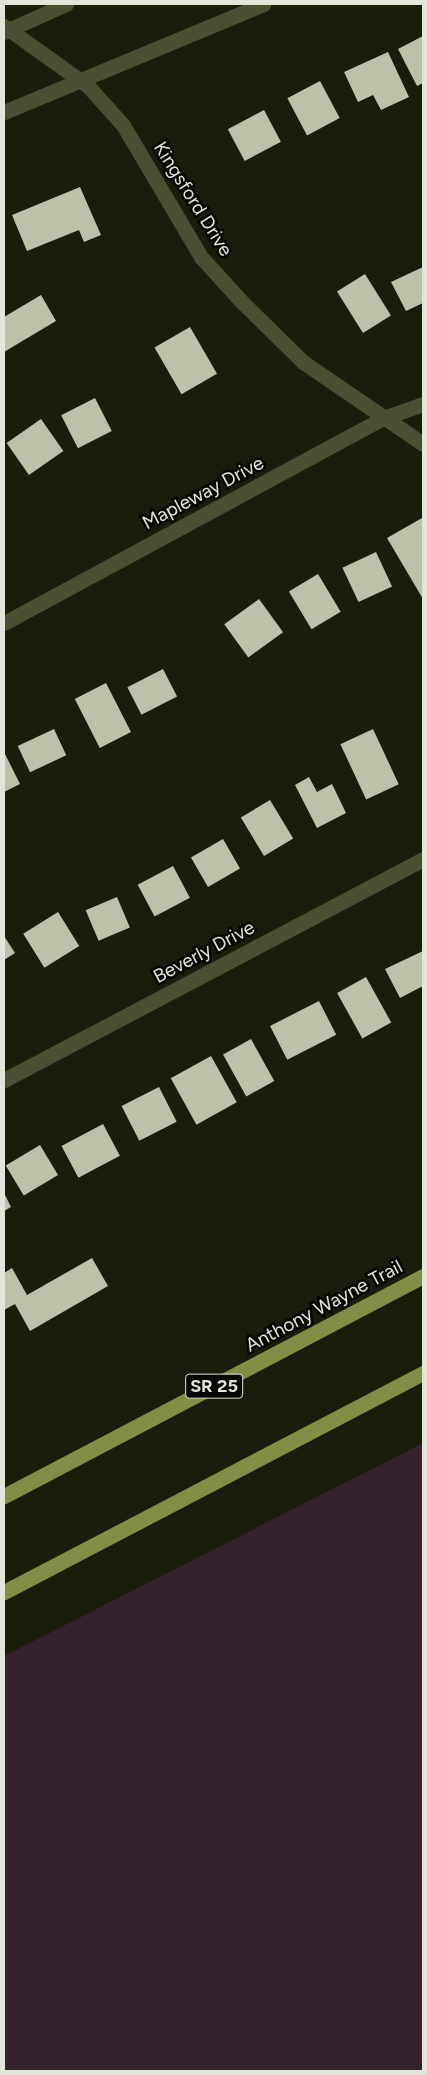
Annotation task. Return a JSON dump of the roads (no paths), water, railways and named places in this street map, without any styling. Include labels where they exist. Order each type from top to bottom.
[{"type":"highway","name":"Anthony Wayne Trail","points":[[4,1496],[423,1276]]},
{"type":"highway","points":[[4,1592],[423,1373]]},
{"type":"street","points":[[6,29],[66,4]]},
{"type":"street","points":[[4,112],[77,78],[263,4]]},
{"type":"street","name":"Kingsford Drive","points":[[6,29],[77,78],[123,125],[201,257],[303,362],[382,418],[423,444]]},
{"type":"street","name":"Mapleway Drive","points":[[4,624],[382,418],[423,404]]},
{"type":"street","name":"Beverly Drive","points":[[4,1080],[423,860]]}]
